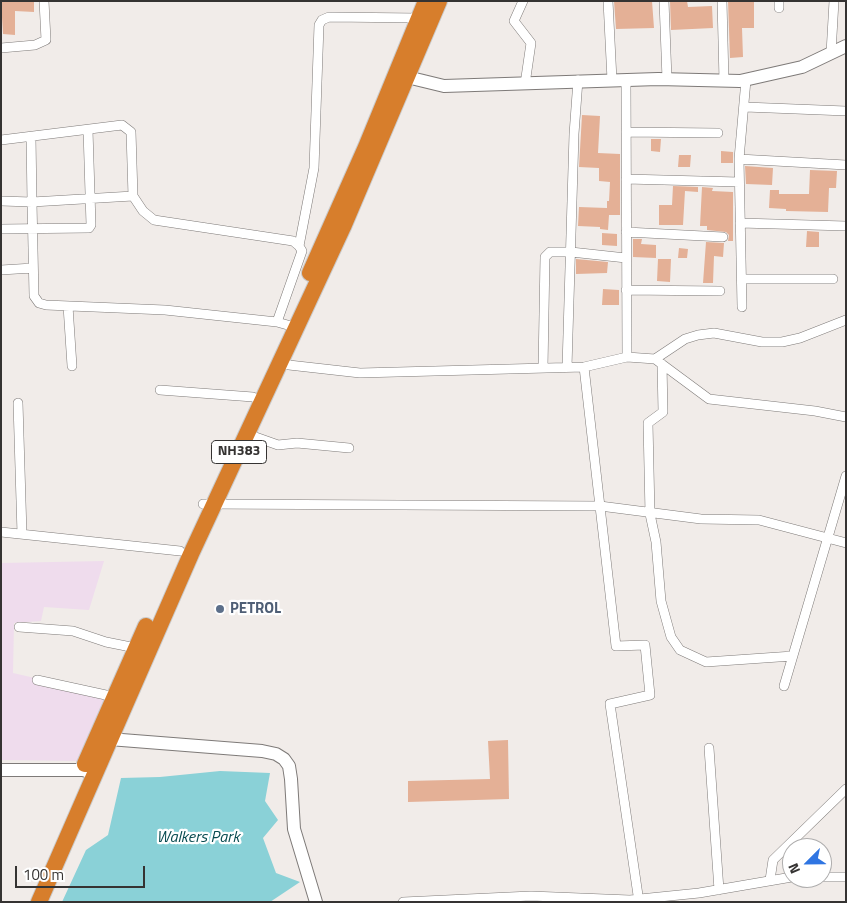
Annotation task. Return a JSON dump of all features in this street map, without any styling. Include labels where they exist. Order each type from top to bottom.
[{"type":"highway","name":"NH383","points":[[26,902],[88,772],[109,739],[253,397],[394,94],[418,18],[426,1]]},
{"type":"highway","name":"NH383","points":[[394,94],[407,77],[438,1]]},
{"type":"highway","name":"NH383","points":[[38,902],[115,697],[136,648],[180,552],[209,504],[247,434],[280,364],[287,325]]},
{"type":"street","points":[[1,48],[35,45],[46,40],[44,1]]},
{"type":"street","points":[[523,1],[514,21],[531,44],[525,84]]},
{"type":"street","points":[[608,1],[612,80]]},
{"type":"street","points":[[664,1],[667,79]]},
{"type":"street","points":[[722,1],[724,80]]},
{"type":"street","points":[[831,53],[834,1]]},
{"type":"street","points":[[299,246],[314,168],[319,25],[322,20],[329,17],[418,18]]},
{"type":"street","points":[[407,77],[444,86],[525,84],[578,80],[746,80],[802,67],[846,46]]},
{"type":"street","points":[[567,367],[574,134],[578,80]]},
{"type":"street","points":[[626,80],[626,290],[628,357]]},
{"type":"street","points":[[742,307],[739,159],[746,80]]},
{"type":"street","points":[[745,107],[846,111]]},
{"type":"street","points":[[1,140],[122,125],[131,132],[133,196],[143,211],[154,220],[293,241],[299,246],[302,251],[287,325],[165,310],[46,305],[39,303],[34,296],[31,137]]},
{"type":"street","points":[[1,229],[87,230],[91,225],[88,130]]},
{"type":"street","points":[[626,132],[718,133]]},
{"type":"street","points":[[739,159],[846,165]]},
{"type":"street","points":[[626,179],[739,182]]},
{"type":"street","points":[[1,201],[32,202],[133,196]]},
{"type":"street","points":[[740,222],[846,226]]},
{"type":"street","points":[[626,232],[723,237]]},
{"type":"street","points":[[544,368],[544,256],[550,252],[571,252],[626,258]]},
{"type":"street","points":[[1,270],[34,268]]},
{"type":"street","points":[[742,279],[833,279]]},
{"type":"street","points":[[626,290],[720,291]]},
{"type":"street","points":[[68,306],[72,366]]},
{"type":"street","points":[[658,362],[685,339],[698,336],[714,333],[762,342],[782,342],[800,338],[846,320]]},
{"type":"street","points":[[280,364],[360,372],[567,367],[584,366],[628,357],[658,362],[709,399],[815,410],[846,417]]},
{"type":"street","points":[[658,362],[663,412],[648,423],[650,514],[656,542],[661,601],[671,637],[680,650],[706,662],[792,656]]},
{"type":"street","points":[[584,366],[616,646],[646,645],[650,695],[610,704],[639,900]]},
{"type":"street","points":[[160,390],[253,397]]},
{"type":"street","points":[[18,403],[22,534]]},
{"type":"street","points":[[247,434],[278,445],[297,443],[349,448]]},
{"type":"street","points":[[784,686],[846,476]]},
{"type":"street","points":[[209,504],[600,506],[650,514],[701,519],[759,520],[846,543]]},
{"type":"street","points":[[1,532],[180,552]]},
{"type":"street","points":[[20,627],[73,631],[106,642],[136,648]]},
{"type":"street","points":[[37,680],[115,697]]},
{"type":"street","points":[[109,739],[262,751],[276,754],[284,759],[289,766],[291,779],[294,829],[316,902]]},
{"type":"street","points":[[709,748],[719,890]]},
{"type":"street","points":[[1,770],[88,772]]},
{"type":"street","points":[[770,880],[773,860],[846,789]]},
{"type":"street","points":[[832,877],[846,877]]},
{"type":"street","points":[[403,902],[531,896],[639,900],[719,890],[782,878]]},
{"type":"shaded area","points":[[104,561],[89,610],[44,607],[41,621],[14,623],[13,673],[109,695],[78,761],[1,760],[1,563]]},
{"type":"water","name":"Walkers Park","points":[[220,771],[270,773],[265,801],[278,820],[263,838],[276,873],[300,882],[270,902],[62,902],[86,850],[108,835],[121,778],[160,777]]},
{"type":"building","points":[[1,1],[34,1],[34,12],[15,11],[15,35],[3,34]]},
{"type":"building","points":[[614,1],[652,1],[654,28],[616,29]]},
{"type":"building","points":[[670,1],[687,1],[688,7],[712,6],[713,28],[671,30]]},
{"type":"building","points":[[728,1],[754,1],[754,28],[742,28],[743,57],[730,58]]},
{"type":"building","points":[[582,115],[600,116],[598,153],[620,154],[620,215],[609,215],[608,230],[600,229],[600,227],[578,226],[579,207],[607,208],[610,182],[599,181],[599,168],[579,167]]},
{"type":"building","points":[[651,139],[661,139],[660,152],[651,151]]},
{"type":"building","points":[[721,151],[733,152],[733,163],[721,163]]},
{"type":"building","points":[[679,155],[691,155],[690,167],[678,167]]},
{"type":"building","points":[[745,166],[773,168],[772,185],[746,184]]},
{"type":"building","points":[[810,170],[837,171],[836,188],[829,188],[828,212],[786,211],[786,209],[769,208],[770,190],[779,190],[779,194],[809,194]]},
{"type":"building","points":[[673,186],[698,187],[698,192],[685,191],[683,225],[659,225],[659,205],[672,205]]},
{"type":"building","points":[[702,187],[713,188],[712,191],[733,192],[733,241],[728,241],[729,235],[726,232],[707,230],[707,226],[700,226]]},
{"type":"building","points":[[807,231],[819,232],[819,247],[806,247]]},
{"type":"building","points":[[602,233],[617,234],[617,246],[602,245]]},
{"type":"building","points":[[633,239],[642,239],[641,244],[656,245],[656,258],[633,257]]},
{"type":"building","points":[[706,242],[724,243],[723,257],[714,256],[713,283],[703,283]]},
{"type":"building","points":[[679,248],[688,249],[687,258],[678,258]]},
{"type":"building","points":[[576,259],[608,262],[607,273],[576,274]]},
{"type":"building","points":[[658,259],[671,259],[670,282],[657,281]]},
{"type":"building","points":[[603,289],[619,290],[619,305],[602,305]]},
{"type":"building","points":[[508,740],[509,799],[408,802],[408,781],[490,779],[488,741]]},
{"type":"place","name":"PETROL","points":[[220,609]]}]
